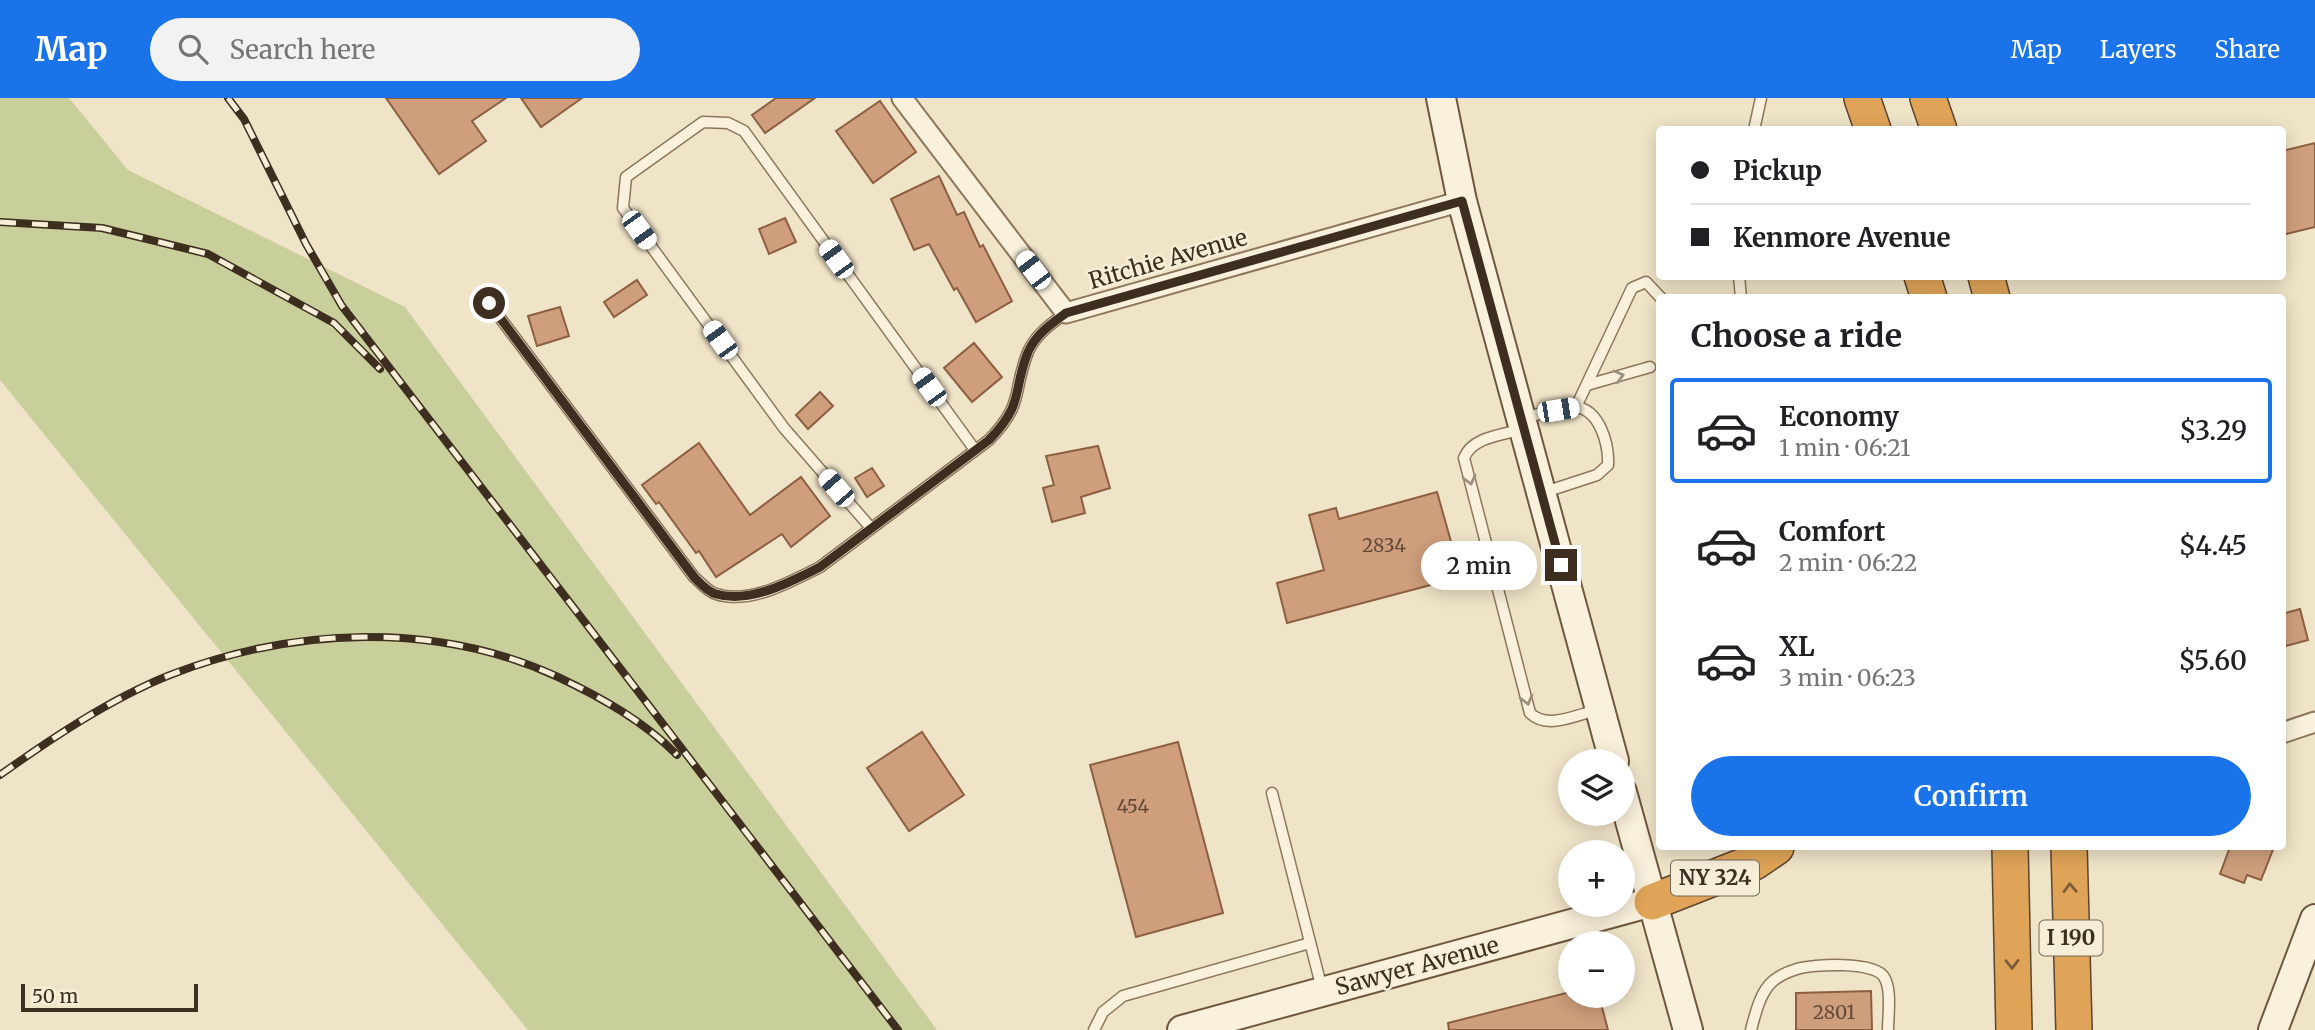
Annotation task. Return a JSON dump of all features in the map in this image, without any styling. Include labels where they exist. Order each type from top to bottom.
[{"type":"highway","points":[[1862,98],[1872,126]]},
{"type":"highway","points":[[1928,98],[1938,126]]},
{"type":"highway","name":"NY 324","points":[[1652,902],[1754,863],[1772,850]]},
{"type":"highway","name":"I 190","points":[[2010,850],[2014,1030]]},
{"type":"highway","name":"I 190","points":[[2069,850],[2074,1030]]},
{"type":"main road","points":[[1441,98],[1462,201],[1611,749]]},
{"type":"main road","name":"NY 324","points":[[1631,826],[1652,902]]},
{"type":"main road","points":[[1652,902],[1688,1030]]},
{"type":"main road","name":"Sawyer Avenue","points":[[1182,1030],[1652,902]]},
{"type":"main road","points":[[2273,1030],[2315,919]]},
{"type":"street","name":"Ritchie Avenue","points":[[902,98],[1066,313],[1462,201]]},
{"type":"street","points":[[2286,732],[2315,722]]},
{"type":"lane","points":[[1755,126],[1761,98]]},
{"type":"lane","points":[[871,528],[784,428],[623,208],[626,177],[703,122],[728,123],[744,131],[975,450]]},
{"type":"lane","points":[[1576,407],[1632,288],[1646,282],[1657,294]]},
{"type":"lane","points":[[489,303],[694,577],[714,594],[740,597],[789,582],[820,567],[975,450],[1008,421],[1016,404],[1028,351],[1041,331],[1066,313]]},
{"type":"lane","points":[[1587,385],[1650,367]]},
{"type":"lane","points":[[1541,493],[1597,475],[1608,465],[1609,453],[1601,428],[1591,413],[1576,407],[1522,424],[1476,442],[1468,449],[1464,458],[1530,713],[1538,721],[1548,722],[1600,710]]},
{"type":"lane","points":[[1272,793],[1323,992]]},
{"type":"lane","points":[[1094,1030],[1103,1012],[1123,996],[1310,943]]},
{"type":"lane","points":[[1751,1030],[1755,1011],[1768,986],[1785,973],[1800,968],[1868,966],[1880,971],[1887,979],[1888,1030]]},
{"type":"green space","points":[[0,98],[69,98],[128,170],[405,307],[937,1030],[528,1030],[0,380]]},
{"type":"building","points":[[386,98],[506,98],[472,121],[486,141],[439,174]]},
{"type":"building","points":[[521,98],[582,98],[541,127]]},
{"type":"building","points":[[776,98],[815,98],[765,133],[752,115]]},
{"type":"building","points":[[880,101],[916,152],[873,183],[836,131]]},
{"type":"building","points":[[2315,143],[2315,227],[2286,234],[2286,150]]},
{"type":"building","points":[[939,176],[957,215],[964,212],[980,247],[983,245],[1012,301],[976,322],[957,288],[954,290],[929,244],[914,250],[891,199]]},
{"type":"building","points":[[785,218],[796,242],[769,254],[759,229]]},
{"type":"building","points":[[637,280],[647,295],[614,317],[604,302]]},
{"type":"building","points":[[560,307],[569,336],[537,346],[528,316]]},
{"type":"building","points":[[974,343],[1002,377],[972,402],[944,368]]},
{"type":"building","points":[[820,392],[833,406],[808,429],[796,415]]},
{"type":"building","points":[[699,443],[750,515],[801,477],[830,516],[791,547],[782,534],[716,577],[699,551],[696,553],[659,502],[656,504],[642,485]]},
{"type":"building","points":[[1098,446],[1110,488],[1081,497],[1085,513],[1052,522],[1043,488],[1054,485],[1046,456]]},
{"type":"building","points":[[872,468],[884,486],[867,497],[855,478]]},
{"type":"building","points":[[1437,492],[1461,577],[1287,623],[1277,583],[1324,570],[1309,515],[1336,508],[1339,519]]},
{"type":"building","points":[[2300,609],[2308,640],[2286,646],[2286,613]]},
{"type":"building","points":[[922,732],[964,795],[909,831],[867,768]]},
{"type":"building","points":[[1178,742],[1223,913],[1136,937],[1090,765]]},
{"type":"building","points":[[2229,850],[2273,850],[2261,880],[2247,875],[2244,883],[2220,874]]},
{"type":"building","points":[[1871,991],[1872,1030],[1796,1030],[1796,993]]},
{"type":"building","points":[[1558,995],[1558,1008],[1602,1008],[1608,1030],[1449,1030],[1448,1023]]},
{"type":"railway","points":[[228,98],[244,119],[306,244],[342,306],[898,1030]]},
{"type":"railway","points":[[0,222],[102,228],[208,254],[334,323],[380,369]]},
{"type":"railway","points":[[0,775],[104,707],[170,675],[265,647],[365,637],[414,639],[464,646],[512,659],[558,677],[605,702],[650,731],[677,755]]},
{"type":"route","points":[[489,303],[694,577],[714,594],[740,597],[789,582],[820,567],[989,440],[1008,421],[1016,404],[1028,351],[1041,331],[1066,313],[1462,201],[1561,565]]}]
